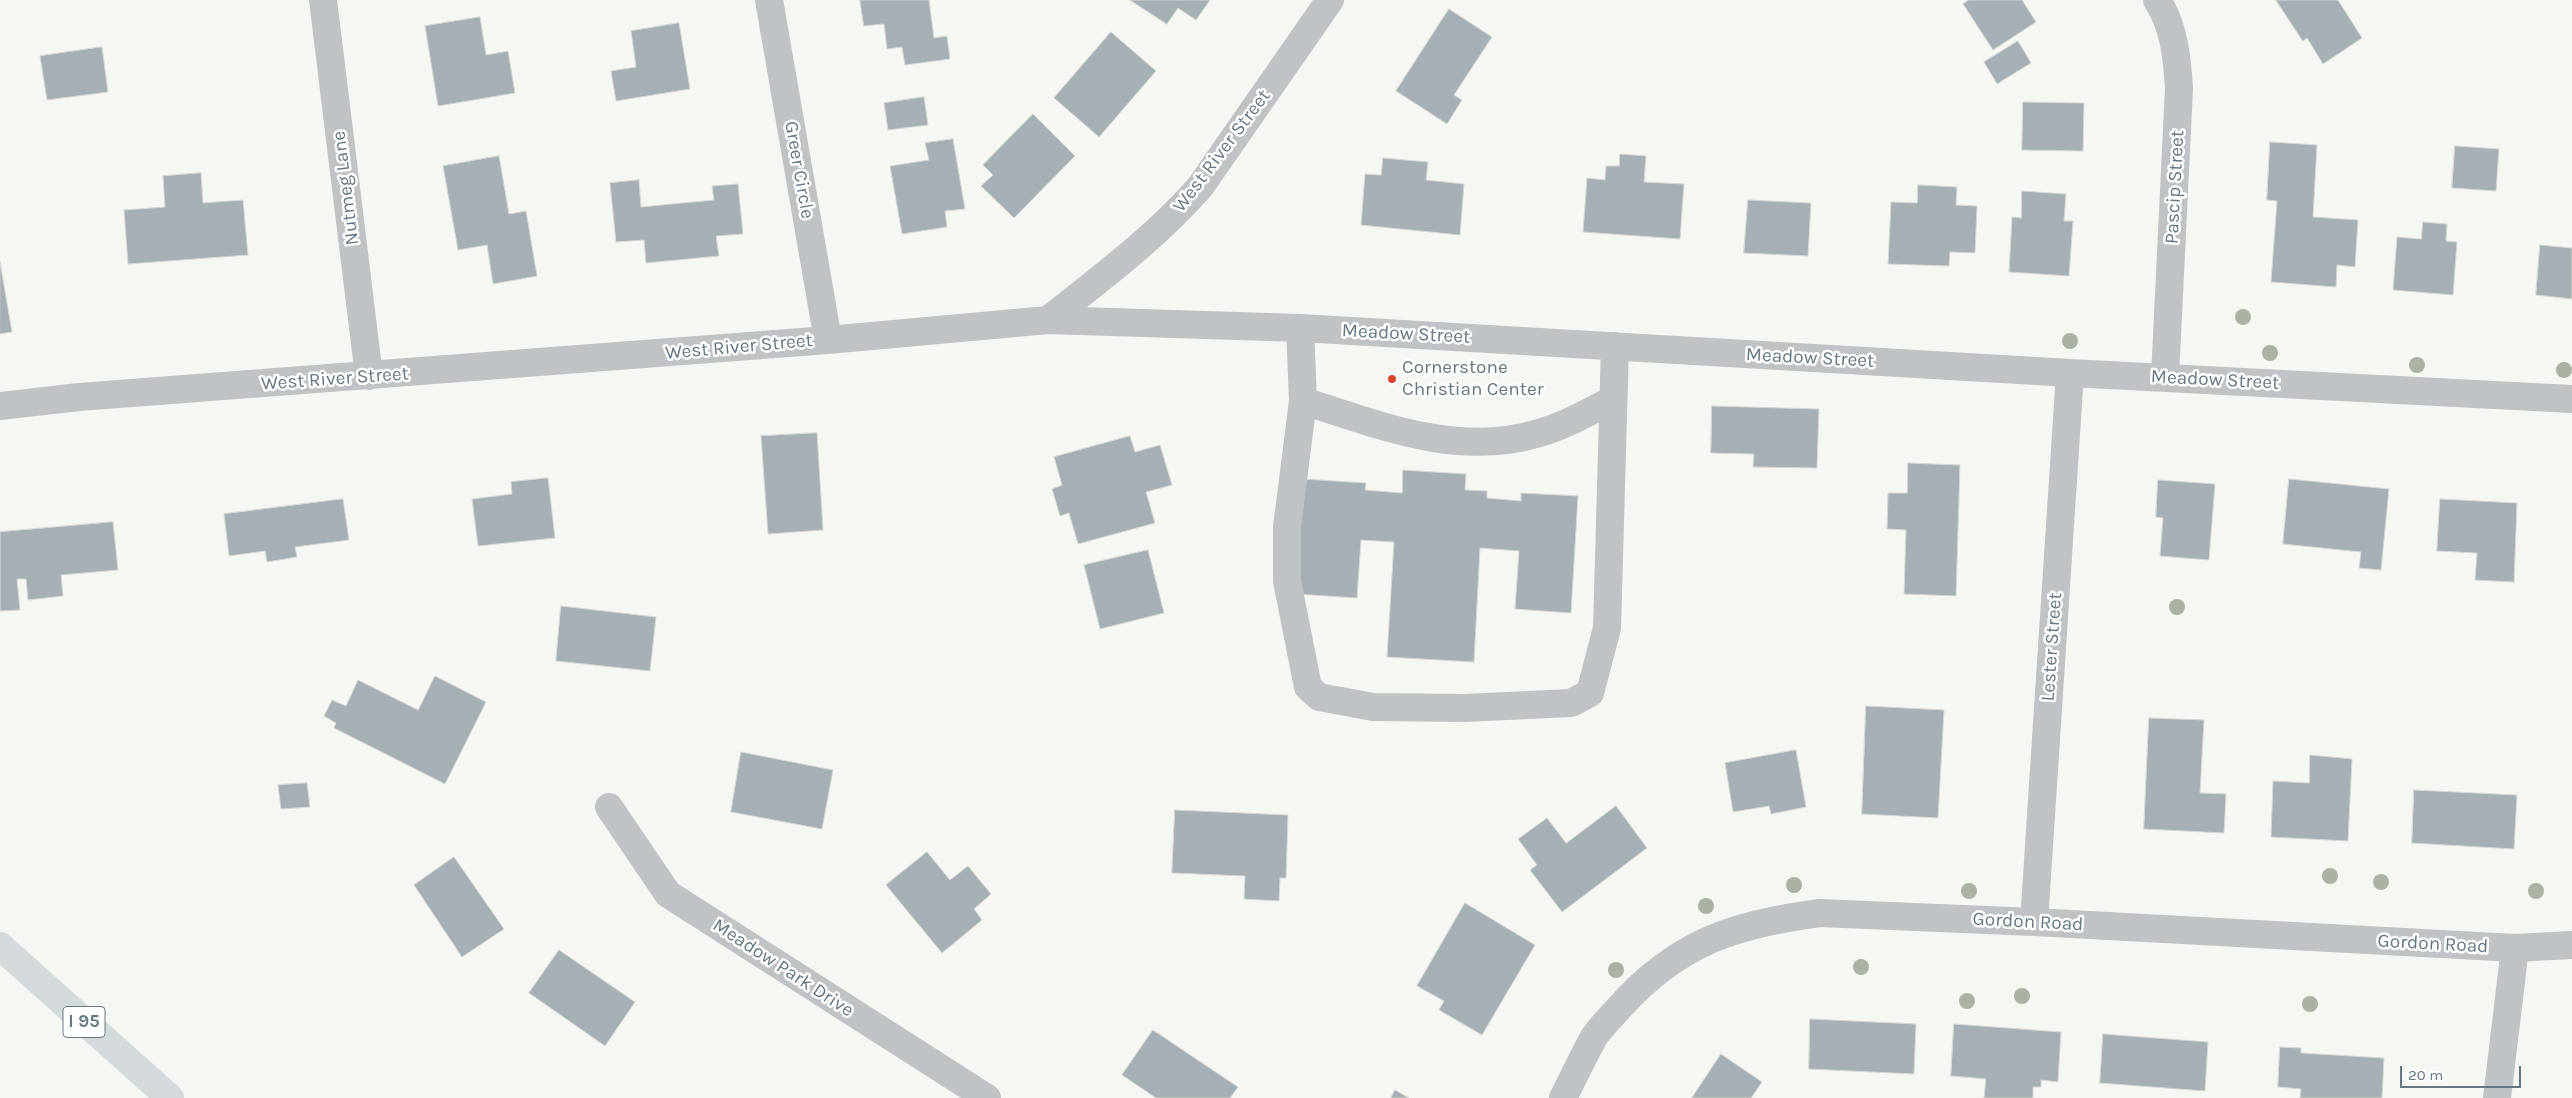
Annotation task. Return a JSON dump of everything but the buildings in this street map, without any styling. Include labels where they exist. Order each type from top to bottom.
[{"type":"highway","name":"I 95","points":[[0,946],[170,1098]]},
{"type":"street","name":"Nutmeg Lane","points":[[323,0],[369,376]]},
{"type":"street","name":"Greer Circle","points":[[769,0],[828,340]]},
{"type":"street","name":"West River Street","points":[[0,406],[79,398],[828,340],[1048,320],[1147,241],[1176,214],[1206,179],[1330,0]]},
{"type":"street","name":"Pascip Street","points":[[2157,0],[2165,12],[2176,51],[2179,88],[2165,377]]},
{"type":"street","name":"Meadow Street","points":[[1048,320],[1300,328],[2070,373],[2572,399]]},
{"type":"street","points":[[1300,328],[1303,401],[1287,527],[1287,581],[1308,687],[1319,697],[1373,707],[1464,708],[1571,703],[1590,693],[1607,628],[1614,452],[1612,400],[1615,346]]},
{"type":"street","name":"Lester Street","points":[[2034,922],[2070,373]]},
{"type":"street","points":[[1303,401],[1412,434],[1445,441],[1478,444],[1509,441],[1541,433],[1612,400]]},
{"type":"street","name":"Meadow Park Drive","points":[[609,807],[668,894],[987,1098]]},
{"type":"street","name":"Gordon Road","points":[[1563,1098],[1595,1035],[1633,992],[1673,961],[1709,938],[1747,925],[1820,913],[2034,922],[2515,948],[2572,945]]},
{"type":"street","points":[[2497,1098],[2515,948]]},
{"type":"place","name":"Cornerstone Christian Center","points":[[1392,379]]}]
